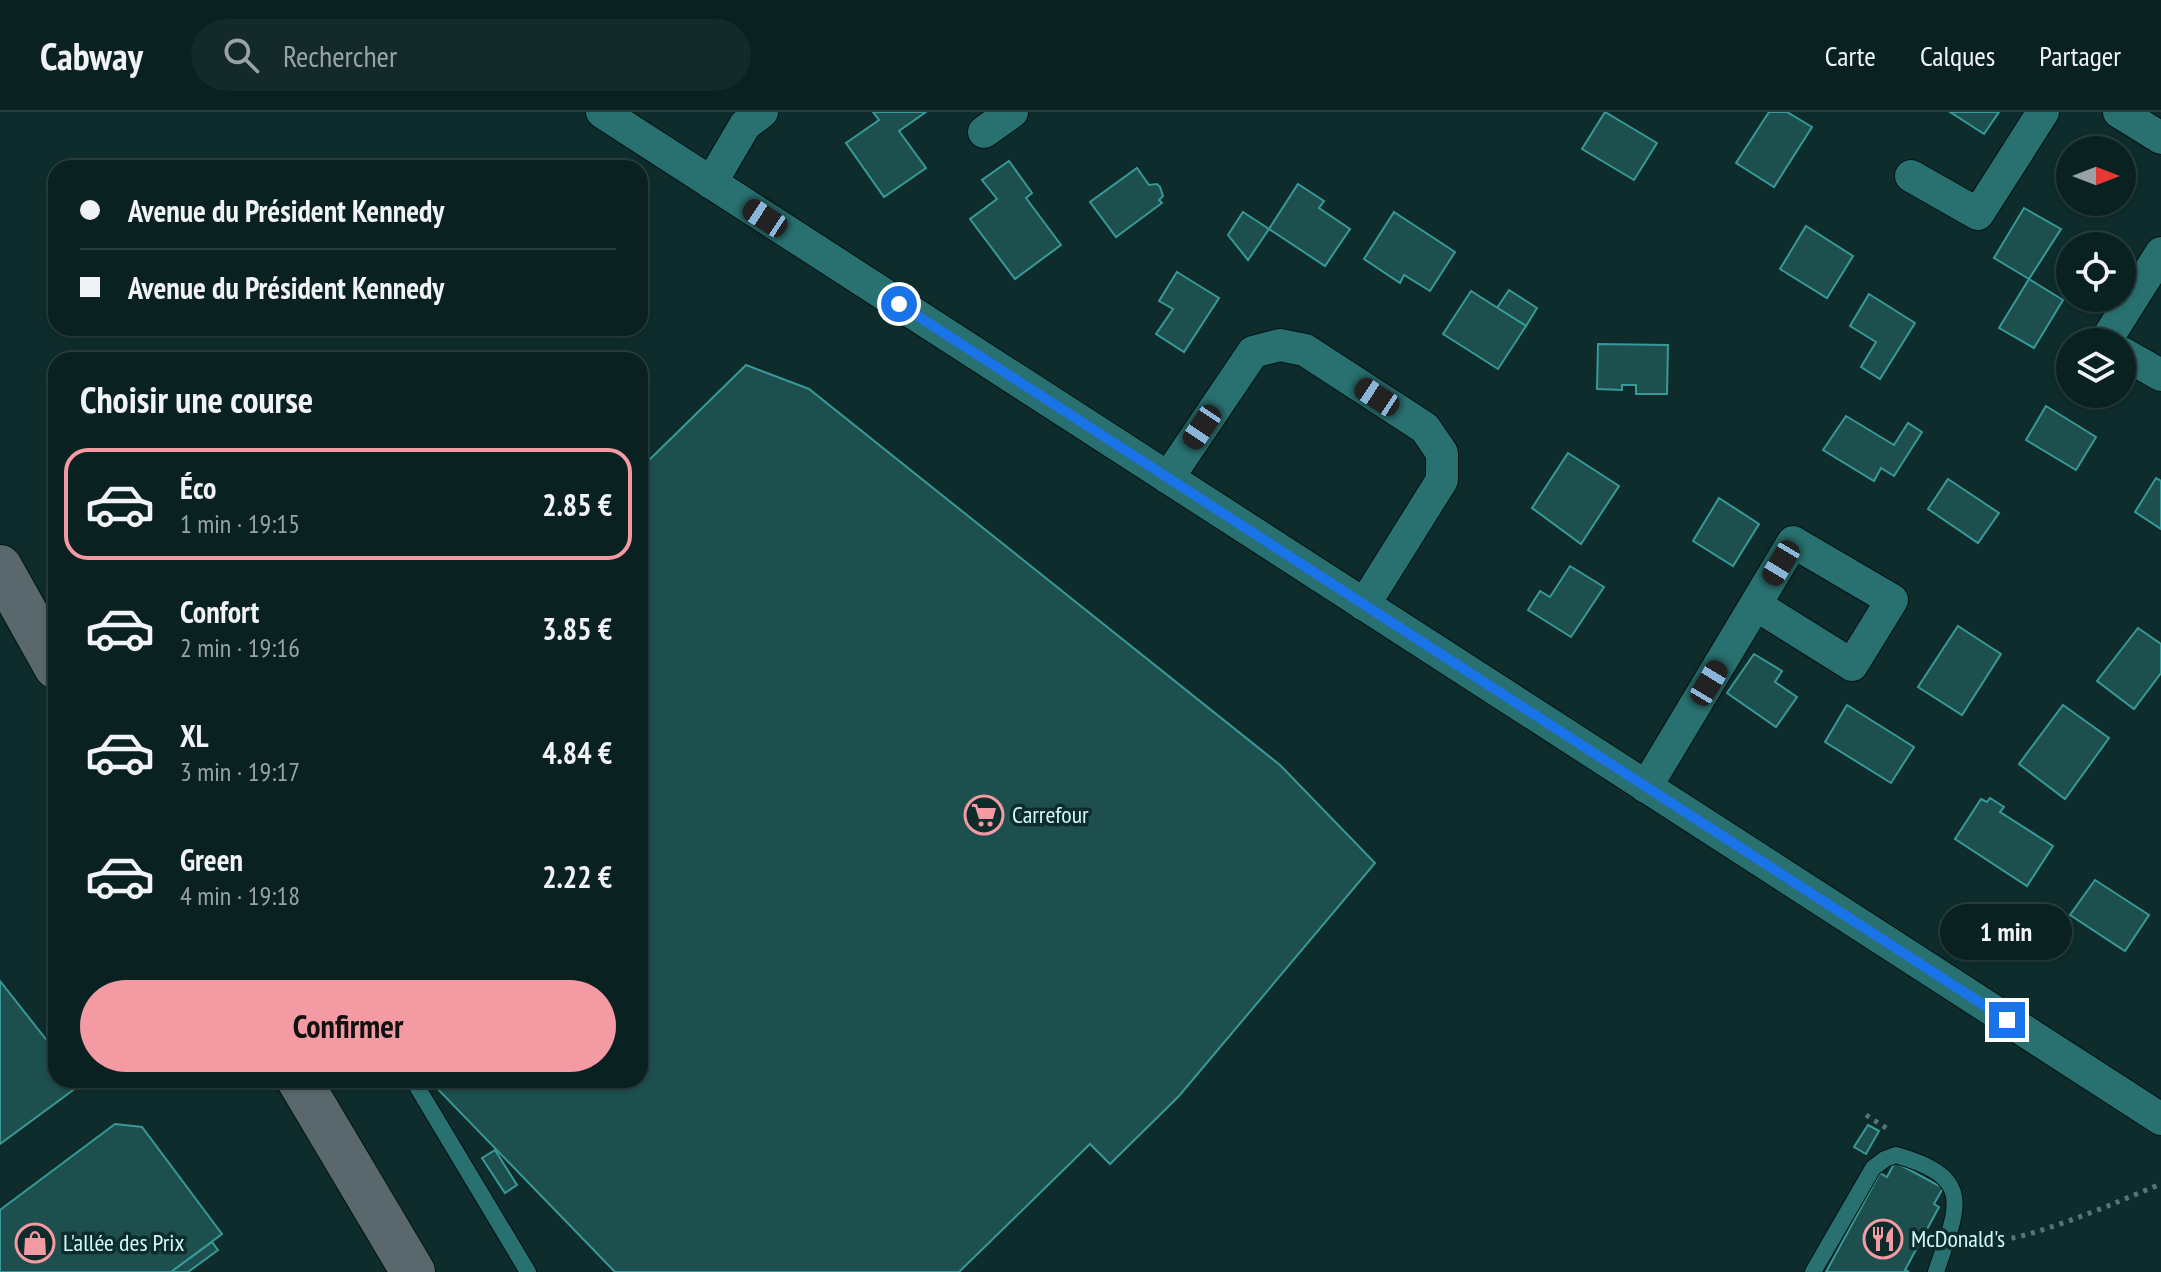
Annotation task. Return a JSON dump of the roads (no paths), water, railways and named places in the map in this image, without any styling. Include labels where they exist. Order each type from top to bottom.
[{"type":"main road","points":[[0,567],[48,653]]},
{"type":"main road","points":[[0,609],[48,671]]},
{"type":"main road","points":[[304,1088],[413,1272]]},
{"type":"street","points":[[602,112],[2161,1119]]},
{"type":"street","points":[[711,183],[745,125],[762,112]]},
{"type":"street","points":[[984,132],[1012,112]]},
{"type":"street","points":[[1911,176],[1978,214],[2043,112]]},
{"type":"street","points":[[2119,112],[2161,138]]},
{"type":"street","points":[[2114,328],[2161,253]]},
{"type":"street","points":[[1168,478],[1253,352],[1266,348],[1280,345],[1305,350],[1412,419],[1425,428],[1442,453],[1442,480],[1364,605]]},
{"type":"street","points":[[2136,361],[2161,375]]},
{"type":"street","points":[[1646,787],[1756,605]]},
{"type":"lane","points":[[418,1088],[528,1272]]},
{"type":"lane","points":[[1813,1272],[1873,1168],[1896,1155],[1948,1179],[1953,1191],[1955,1205],[1936,1272]]},
{"type":"place","name":"Carrefour","points":[[984,815]]},
{"type":"place","name":"McDonald's","points":[[1883,1239]]},
{"type":"place","name":"L'allée des Prix","points":[[35,1243]]}]
